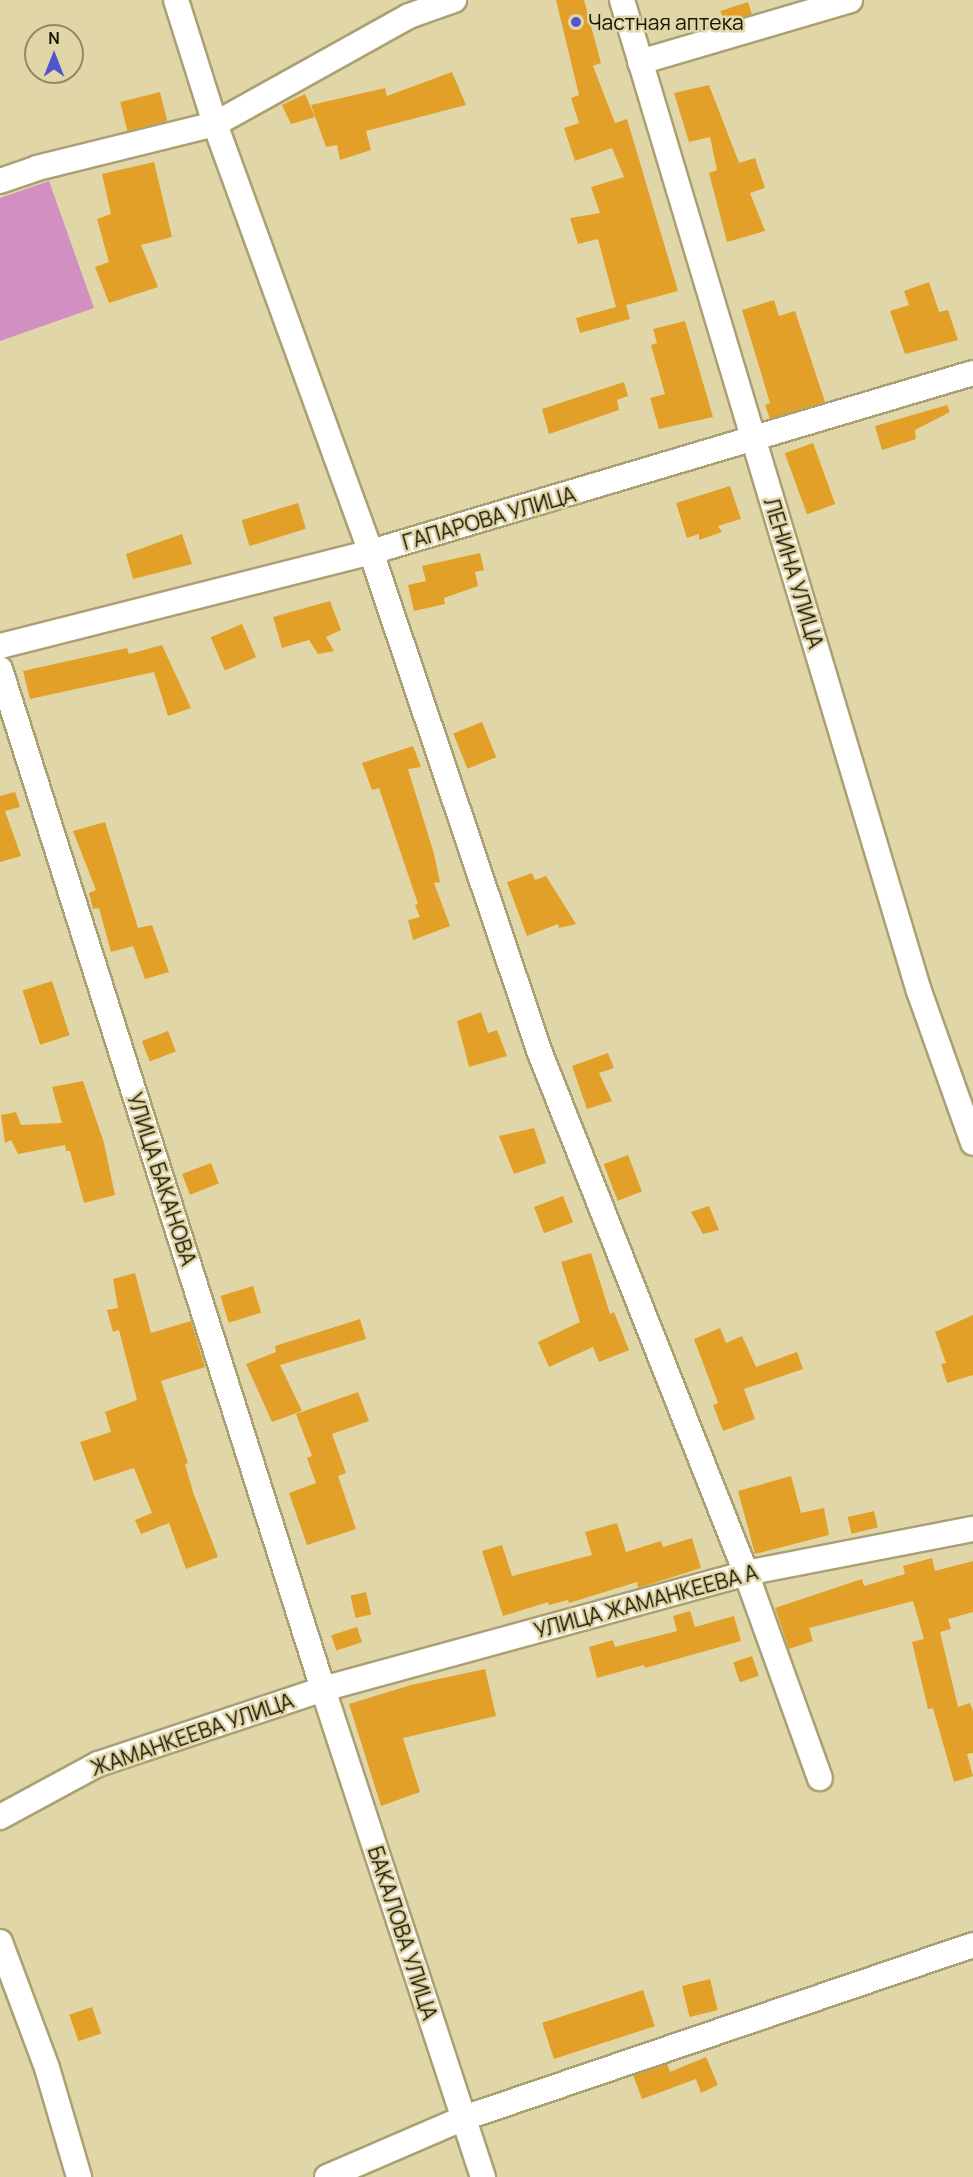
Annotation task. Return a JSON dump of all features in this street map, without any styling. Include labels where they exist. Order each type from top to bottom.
[{"type":"street","points":[[176,0],[216,124],[371,552],[540,1053],[746,1573],[820,1778]]},
{"type":"street","points":[[0,181],[37,168],[216,124],[410,16],[454,0]]},
{"type":"street","name":"ЛЕНИНА УЛИЦА","points":[[622,0],[919,992],[973,1143]]},
{"type":"street","points":[[640,63],[850,0]]},
{"type":"street","name":"ГАПАРОВА УЛИЦА","points":[[0,646],[371,552],[754,440],[973,373]]},
{"type":"street","name":"УЛИЦА БАКАНОВА","points":[[0,669],[323,1689]]},
{"type":"street","name":"УЛИЦА ЖАМАНКЕЕВА А","points":[[323,1689],[746,1573],[973,1529]]},
{"type":"street","name":"ЖАМАНКЕЕВА УЛИЦА","points":[[0,1817],[98,1764],[323,1689]]},
{"type":"street","name":"БАКАЛОВА УЛИЦА","points":[[323,1689],[483,2177]]},
{"type":"street","points":[[0,1942],[47,2068],[79,2177]]},
{"type":"street","points":[[327,2177],[464,2118],[973,1945]]},
{"type":"shaded area","points":[[49,181],[94,308],[0,341],[0,198]]},
{"type":"building","points":[[556,0],[584,0],[601,63],[593,66],[615,123],[627,119],[678,291],[626,305],[630,319],[580,333],[576,318],[616,307],[598,239],[578,244],[570,218],[600,213],[591,187],[624,177],[612,148],[575,161],[564,128],[579,123],[571,98],[579,95]]},
{"type":"building","points":[[748,2],[752,14],[724,23],[720,11]]},
{"type":"building","points":[[452,72],[466,105],[366,131],[371,150],[340,160],[337,145],[326,147],[311,105],[385,88],[387,96]]},
{"type":"building","points":[[709,85],[739,163],[755,158],[765,188],[750,193],[765,231],[727,242],[709,173],[717,170],[710,137],[689,142],[674,93]]},
{"type":"building","points":[[160,92],[167,121],[127,131],[120,102]]},
{"type":"building","points":[[305,94],[315,117],[291,124],[282,105]]},
{"type":"building","points":[[154,162],[172,237],[141,245],[158,287],[109,303],[95,267],[109,262],[97,219],[111,214],[102,174]]},
{"type":"building","points":[[929,282],[939,312],[948,310],[958,340],[905,354],[890,311],[909,305],[904,291]]},
{"type":"building","points":[[774,300],[779,316],[795,311],[825,402],[770,419],[765,405],[770,403],[742,310]]},
{"type":"building","points":[[685,321],[713,417],[659,429],[650,398],[665,394],[651,345],[657,343],[653,329]]},
{"type":"building","points":[[624,382],[628,396],[617,400],[619,410],[549,434],[542,409]]},
{"type":"building","points":[[947,405],[950,412],[915,430],[916,439],[882,450],[875,426]]},
{"type":"building","points":[[813,443],[835,504],[807,514],[785,453]]},
{"type":"building","points":[[730,486],[741,519],[718,526],[722,532],[699,540],[699,534],[687,538],[676,503]]},
{"type":"building","points":[[298,503],[306,529],[249,546],[242,520]]},
{"type":"building","points":[[182,534],[192,564],[133,579],[126,554]]},
{"type":"building","points":[[480,553],[484,570],[475,572],[478,586],[444,598],[445,604],[414,611],[408,585],[426,581],[422,566]]},
{"type":"building","points":[[330,601],[341,630],[326,637],[334,651],[318,654],[309,640],[282,648],[273,617]]},
{"type":"building","points":[[242,624],[256,657],[225,670],[211,637]]},
{"type":"building","points":[[162,645],[191,708],[168,716],[154,672],[30,699],[23,671],[127,648],[129,654]]},
{"type":"building","points":[[482,722],[496,757],[467,769],[453,734]]},
{"type":"building","points":[[413,746],[421,767],[408,769],[434,854],[440,882],[434,883],[450,926],[413,940],[408,920],[420,917],[415,905],[418,904],[379,788],[372,790],[362,763]]},
{"type":"building","points":[[15,792],[20,807],[5,811],[21,856],[0,862],[0,796]]},
{"type":"building","points":[[105,822],[138,928],[152,925],[169,972],[145,979],[133,946],[111,952],[99,908],[93,909],[89,893],[96,890],[73,831]]},
{"type":"building","points":[[532,873],[535,880],[546,876],[576,924],[559,928],[558,924],[527,936],[507,882]]},
{"type":"building","points":[[52,981],[70,1035],[40,1045],[23,991]]},
{"type":"building","points":[[481,1012],[488,1033],[497,1030],[507,1056],[469,1067],[457,1021]]},
{"type":"building","points":[[168,1031],[176,1052],[150,1062],[142,1041]]},
{"type":"building","points":[[608,1053],[614,1068],[599,1073],[612,1101],[587,1109],[572,1066]]},
{"type":"building","points":[[83,1081],[104,1143],[115,1195],[84,1203],[70,1151],[66,1151],[65,1145],[18,1154],[11,1140],[5,1143],[1,1115],[16,1112],[21,1125],[62,1123],[52,1087]]},
{"type":"building","points":[[534,1128],[546,1163],[514,1174],[499,1136]]},
{"type":"building","points":[[628,1155],[642,1191],[618,1201],[604,1164]]},
{"type":"building","points":[[211,1163],[219,1184],[190,1195],[182,1174]]},
{"type":"building","points":[[563,1196],[573,1222],[544,1233],[534,1207]]},
{"type":"building","points":[[709,1206],[719,1230],[703,1234],[691,1212]]},
{"type":"building","points":[[591,1253],[610,1314],[614,1312],[629,1350],[599,1362],[593,1347],[549,1367],[538,1342],[580,1322],[561,1262]]},
{"type":"building","points":[[135,1273],[151,1333],[191,1321],[205,1367],[161,1381],[188,1463],[185,1464],[193,1492],[218,1557],[186,1569],[169,1523],[141,1534],[135,1520],[152,1513],[134,1468],[94,1481],[80,1442],[111,1432],[105,1412],[137,1400],[119,1330],[113,1332],[107,1310],[118,1308],[113,1279]]},
{"type":"building","points":[[253,1286],[261,1313],[229,1323],[220,1296]]},
{"type":"building","points":[[973,1315],[973,1375],[947,1383],[941,1364],[946,1363],[935,1332]]},
{"type":"building","points":[[360,1319],[366,1339],[280,1365],[302,1411],[272,1422],[246,1364],[276,1352],[275,1346]]},
{"type":"building","points":[[720,1328],[726,1343],[742,1336],[756,1367],[797,1352],[803,1369],[744,1389],[755,1419],[723,1431],[713,1405],[718,1403],[694,1339]]},
{"type":"building","points":[[358,1392],[369,1421],[332,1434],[346,1473],[338,1476],[356,1529],[307,1545],[289,1493],[316,1483],[307,1458],[312,1456],[296,1414]]},
{"type":"building","points":[[791,1476],[801,1513],[824,1508],[829,1535],[755,1554],[738,1491]]},
{"type":"building","points":[[874,1511],[878,1528],[852,1534],[848,1517]]},
{"type":"building","points":[[617,1523],[626,1552],[661,1541],[663,1547],[692,1538],[701,1568],[638,1588],[637,1582],[569,1603],[568,1600],[549,1605],[548,1602],[503,1616],[482,1551],[502,1545],[512,1576],[592,1555],[585,1532]]},
{"type":"building","points":[[932,1558],[935,1571],[973,1561],[973,1612],[948,1619],[951,1629],[940,1632],[958,1707],[970,1703],[973,1711],[973,1753],[967,1754],[973,1776],[954,1782],[933,1708],[928,1709],[912,1642],[924,1639],[913,1601],[809,1628],[813,1641],[789,1649],[775,1608],[862,1579],[864,1586],[905,1574],[903,1566]]},
{"type":"building","points":[[366,1592],[371,1614],[356,1618],[350,1596]]},
{"type":"building","points":[[690,1611],[695,1627],[734,1616],[741,1641],[645,1668],[644,1665],[597,1678],[589,1647],[613,1640],[615,1647],[677,1631],[673,1616]]},
{"type":"building","points":[[357,1627],[362,1642],[336,1651],[331,1635]]},
{"type":"building","points":[[752,1656],[759,1676],[740,1682],[733,1663]]},
{"type":"building","points":[[485,1669],[496,1716],[403,1738],[420,1792],[381,1806],[349,1704],[411,1685]]},
{"type":"building","points":[[710,1979],[718,2010],[690,2017],[682,1986]]},
{"type":"building","points":[[643,1990],[655,2026],[554,2059],[542,2023]]},
{"type":"building","points":[[92,2007],[101,2033],[78,2041],[69,2015]]},
{"type":"building","points":[[706,2057],[718,2085],[701,2093],[696,2079],[642,2099],[633,2075],[667,2064],[670,2072]]},
{"type":"place","name":"Частная аптека","points":[[576,22]]}]
